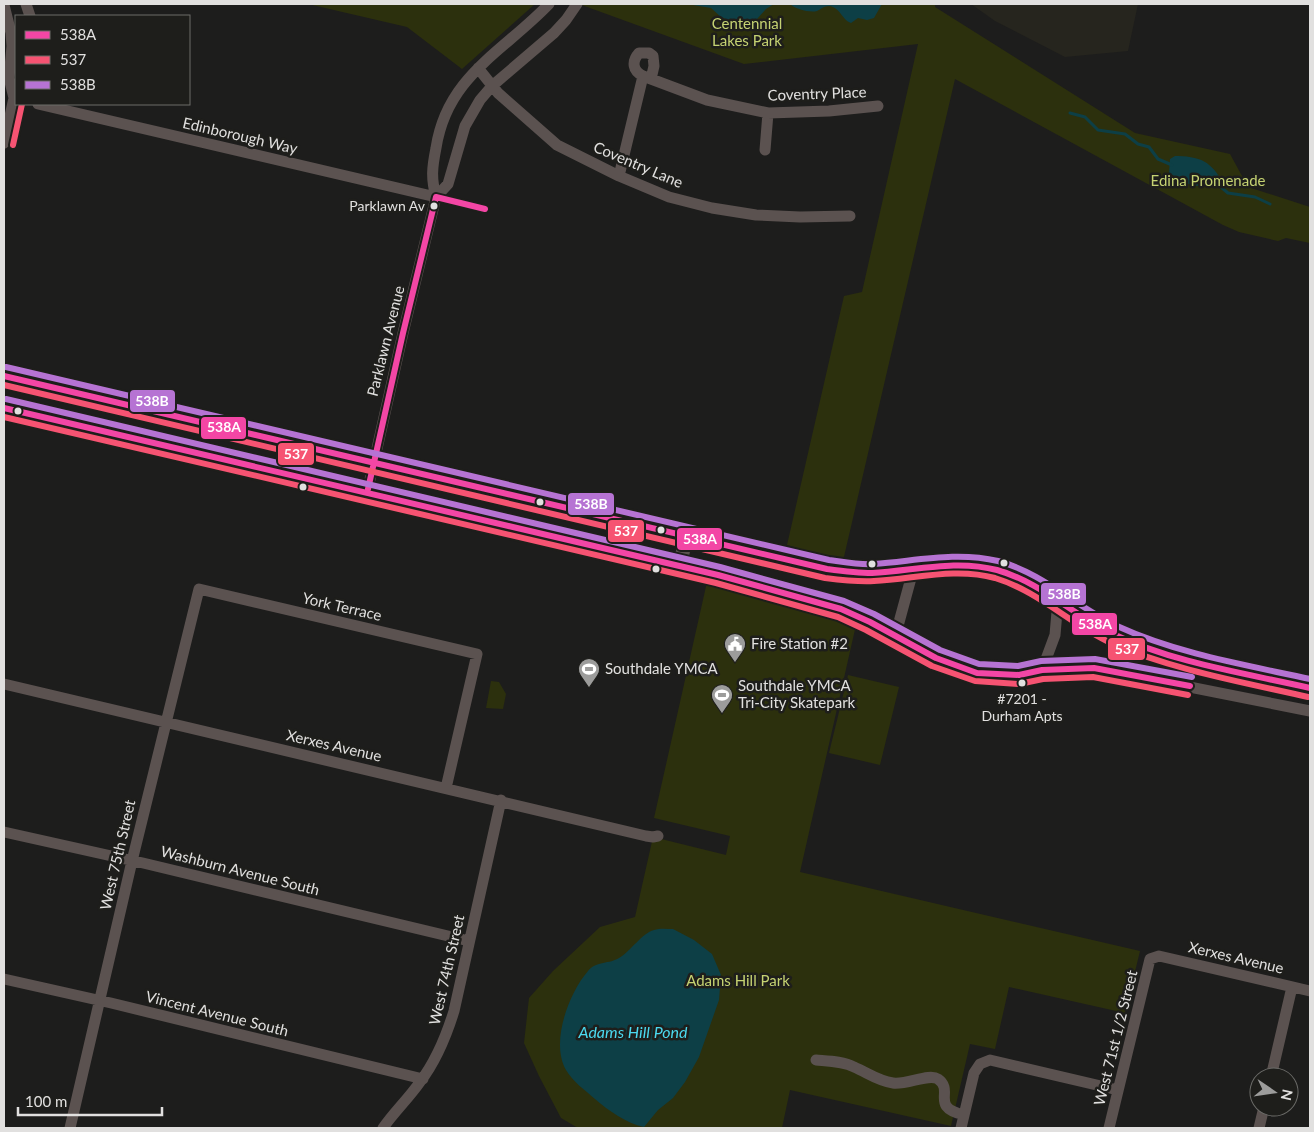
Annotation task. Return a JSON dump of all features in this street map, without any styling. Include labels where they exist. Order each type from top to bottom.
[{"type":"main road","points":[[680,566],[686,536]]},
{"type":"street","name":"Parklawn Avenue","points":[[436,197],[431,181],[437,140],[441,126],[462,84],[549,4]]},
{"type":"street","name":"Parklawn Avenue","points":[[367,493],[436,197],[448,184],[460,141],[472,112],[492,86],[554,33],[577,4]]},
{"type":"street","points":[[4,5],[11,33],[12,46],[9,78],[13,97],[4,143]]},
{"type":"street","name":"Coventry Lane","points":[[478,68],[498,93],[557,145],[619,176],[668,197],[712,208],[761,216],[850,216]]},
{"type":"street","name":"Coventry Place","points":[[619,176],[647,77],[707,100],[768,113],[829,111],[878,106]]},
{"type":"street","name":"Edinborough Way","points":[[42,105],[436,197]]},
{"type":"street","points":[[765,150],[768,113]]},
{"type":"street","points":[[4,376],[827,569],[879,572],[954,564],[996,570],[1029,582],[1111,633],[1153,651],[1310,688]]},
{"type":"street","points":[[4,408],[680,566],[788,594],[855,615],[936,658],[977,673],[1019,675],[1042,670],[1094,668],[1310,710]]},
{"type":"street","points":[[895,637],[914,567]]},
{"type":"street","name":"York Terrace","points":[[199,589],[477,654],[446,788]]},
{"type":"street","name":"West 75th Street","points":[[70,1128],[132,861],[199,589]]},
{"type":"street","points":[[1042,670],[1055,636],[1058,600]]},
{"type":"street","name":"Xerxes Avenue","points":[[4,684],[501,800],[653,838],[658,836]]},
{"type":"street","name":"West 74th Street","points":[[383,1128],[423,1079],[435,1060],[446,1036],[454,1011],[501,800]]},
{"type":"street","name":"Washburn Avenue South","points":[[4,832],[469,941]]},
{"type":"street","name":"Xerxes Avenue","points":[[1154,956],[1310,991]]},
{"type":"street","name":"West 71st 1/2 Street","points":[[1109,1128],[1150,959],[1154,956]]},
{"type":"street","name":"Vincent Avenue South","points":[[4,979],[423,1079]]},
{"type":"street","points":[[1273,1067],[1292,986]]},
{"type":"street","points":[[816,1060],[853,1066],[874,1078],[894,1084],[911,1083],[930,1077],[938,1078],[942,1083],[945,1106],[951,1112],[964,1115]]},
{"type":"street","points":[[961,1128],[974,1074],[980,1064],[990,1060],[1118,1090]]},
{"type":"shaded area","points":[[971,4],[1138,4],[1128,51],[1065,57],[995,21]]},
{"type":"green space","points":[[308,4],[535,4],[462,69],[407,27]]},
{"type":"green space","name":"Edina Promenade","points":[[579,4],[935,4],[935,7],[1135,133],[1230,154],[1248,187],[1310,207],[1310,243],[1286,238],[1278,241],[1239,232],[1223,225],[955,79],[843,561],[787,545],[844,296],[862,292],[918,44],[744,64]]},
{"type":"green space","name":"Adams Hill Park","points":[[707,582],[840,618],[856,625],[800,872],[1140,951],[1125,1013],[1009,987],[995,1049],[970,1044],[951,1126],[790,1090],[782,1128],[578,1128],[561,1118],[524,1043],[529,998],[553,971],[600,927],[635,917],[653,837],[726,855],[730,836],[654,818]]},
{"type":"green space","points":[[848,675],[899,687],[880,765],[829,753]]},
{"type":"green space","points":[[491,681],[499,682],[506,694],[503,709],[486,708]]},
{"type":"water","points":[[687,4],[774,4],[766,9],[757,19],[737,24],[721,17],[711,8]]},
{"type":"water","points":[[790,4],[882,4],[874,18],[867,20],[858,18],[851,23],[833,7],[827,6],[817,11],[811,11],[799,9]]},
{"type":"water","points":[[1175,156],[1191,157],[1205,162],[1218,175],[1220,182],[1218,185],[1208,186],[1188,184],[1182,181],[1169,173],[1170,159]]},
{"type":"water","name":"Adams Hill Pond","points":[[673,929],[694,940],[712,954],[721,975],[719,1000],[699,1057],[685,1082],[673,1098],[658,1110],[644,1127],[624,1120],[612,1112],[579,1086],[572,1078],[566,1070],[562,1059],[560,1046],[561,1032],[568,1005],[574,992],[591,968],[619,958],[654,930]]},
{"type":"waterway","points":[[1070,113],[1085,117],[1098,130],[1125,134],[1138,144],[1149,147],[1158,159],[1172,165]]},
{"type":"waterway","points":[[1215,182],[1228,193],[1255,197],[1270,204]]},
{"type":"transit line","name":"537","points":[[13,145],[22,105]]},
{"type":"transit line","name":"538A","points":[[436,197],[485,209]]},
{"type":"transit line","name":"538A","points":[[368,489],[436,197]]},
{"type":"transit line","name":"538B","points":[[6,367],[829,560],[868,564],[967,557],[998,561],[1030,574],[1087,610],[1140,636],[1212,658],[1310,679]]},
{"type":"transit line","name":"538A","points":[[4,376],[827,569],[872,573],[966,566],[997,570],[1028,582],[1084,618],[1136,644],[1185,660],[1310,688]]},
{"type":"transit line","name":"537","points":[[4,385],[825,578],[868,581],[950,574],[980,575],[995,578],[1026,591],[1111,643],[1183,668],[1308,697]]},
{"type":"transit line","name":"538B","points":[[6,399],[720,567],[844,601],[874,614],[940,650],[979,664],[1018,666],[1041,661],[1095,659],[1192,677]]},
{"type":"transit line","name":"538A","points":[[4,408],[718,575],[841,609],[870,622],[936,658],[977,673],[1019,675],[1042,670],[1094,668],[1190,686]]},
{"type":"transit line","name":"537","points":[[4,417],[716,583],[838,617],[932,666],[975,681],[1019,684],[1043,679],[1093,677],[1188,695]]},
{"type":"place","name":"Parklawn Av","points":[[434,206]]},
{"type":"place","name":"Fire Station #2","points":[[735,663]]},
{"type":"place","name":"#7201 - Durham Apts","points":[[1022,683]]},
{"type":"place","name":"Southdale YMCA","points":[[589,688]]},
{"type":"place","name":"Southdale YMCA Tri-City Skatepark","points":[[722,714]]},
{"type":"park label","name":"Centennial Lakes Park","points":[[747,32]]}]
